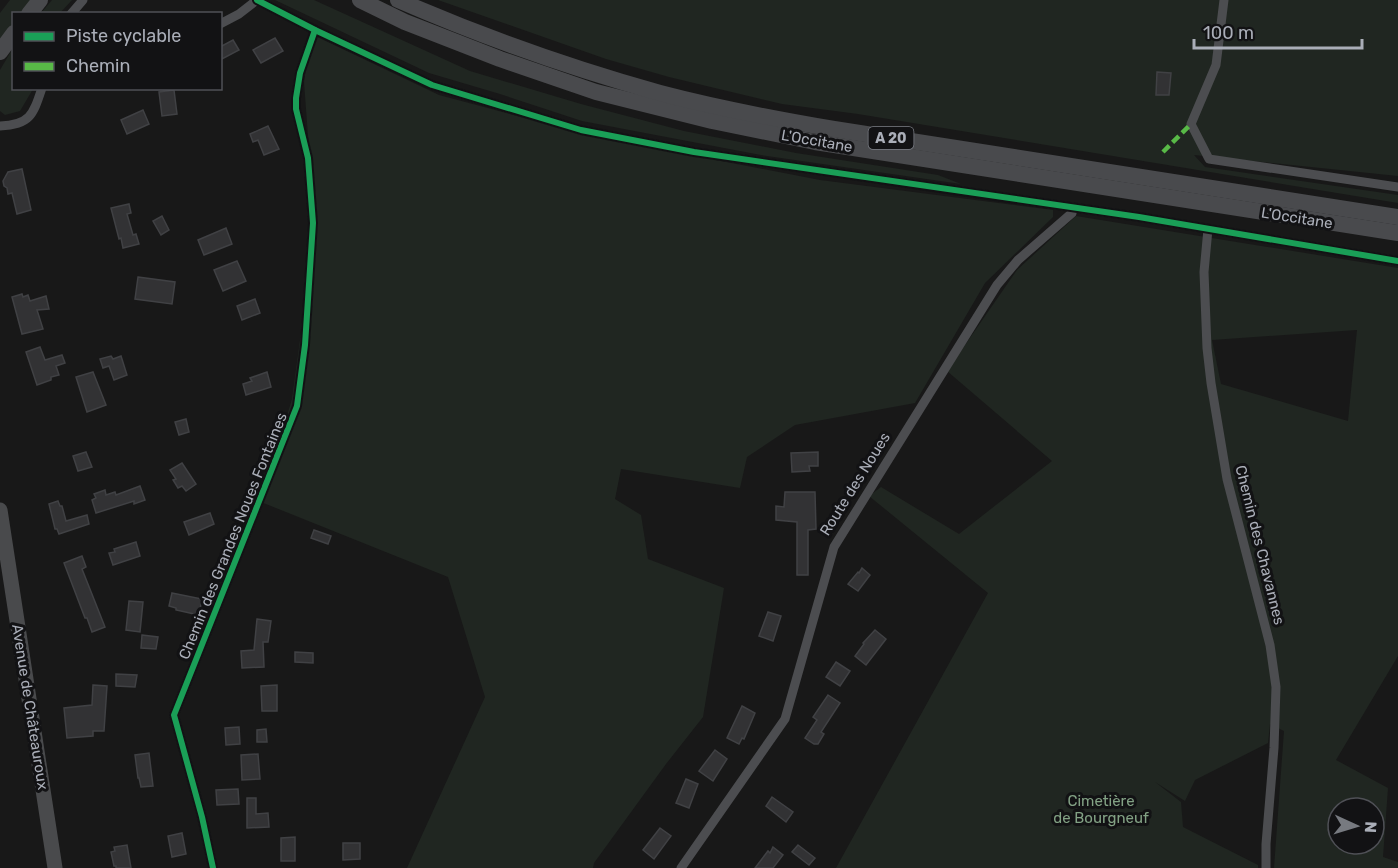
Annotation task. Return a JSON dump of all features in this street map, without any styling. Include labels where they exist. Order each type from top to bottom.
[{"type":"highway","points":[[31,12],[40,0]]},
{"type":"highway","name":"L'Occitane","points":[[360,0],[405,22],[500,59],[596,92],[712,121],[815,142],[1398,233]]},
{"type":"highway","name":"L'Occitane","points":[[398,0],[511,46],[591,73],[755,115],[1398,217]]},
{"type":"highway","points":[[0,52],[12,36]]},
{"type":"main road","name":"Avenue de Châteauroux","points":[[0,510],[55,868]]},
{"type":"street","points":[[73,12],[83,0]]},
{"type":"street","points":[[222,23],[239,14],[257,0],[432,85],[581,130],[694,152],[1139,217],[1398,261]]},
{"type":"street","points":[[1224,0],[1216,65],[1191,124],[1209,159],[1398,187]]},
{"type":"street","name":"Chemin des Grandes Noues Fontaines","points":[[213,868],[202,816],[174,716],[297,406],[305,345],[313,223],[308,158],[296,108],[296,98],[300,73],[315,30]]},
{"type":"street","points":[[0,126],[19,124],[30,117],[41,90]]},
{"type":"street","name":"Route des Noues","points":[[681,868],[785,719],[834,547],[997,285],[1017,260],[1072,213],[1073,208]]},
{"type":"street","name":"Chemin des Chavannes","points":[[1208,229],[1204,272],[1211,383],[1227,479],[1270,645],[1276,687],[1266,868]]},
{"type":"green space","points":[[10,0],[33,0],[24,12],[12,12],[12,28],[0,45],[0,13]]},
{"type":"green space","points":[[52,0],[72,0],[61,12],[42,12]]},
{"type":"green space","points":[[275,0],[314,0],[470,71],[581,104],[684,131],[796,153],[938,175],[961,184],[761,155],[582,121],[429,73]]},
{"type":"green space","points":[[438,0],[1398,0],[1398,176],[1194,155],[1205,167],[1398,195],[1398,203],[858,114],[782,104],[669,77],[606,59]]},
{"type":"green space","points":[[311,34],[439,95],[596,137],[820,180],[1053,210],[1053,217],[985,283],[915,403],[795,425],[747,457],[740,488],[621,469],[615,499],[641,515],[648,559],[724,588],[703,717],[666,764],[594,863],[593,868],[407,868],[485,697],[448,577],[261,502],[292,399],[315,229],[304,82]]},
{"type":"green space","points":[[12,50],[12,90],[32,90],[20,111],[5,115],[0,111],[0,70]]},
{"type":"green space","name":"Cimetière de Bourgneuf","points":[[1076,216],[1398,268],[1398,656],[1336,760],[1388,788],[1386,816],[1386,796],[1326,796],[1326,856],[1383,856],[1398,862],[1398,868],[1274,868],[1284,731],[1270,724],[1268,743],[1195,780],[1185,801],[1155,782],[1181,802],[1183,827],[1258,865],[1258,868],[836,868],[988,593],[869,496],[881,487],[959,534],[1052,461],[947,371],[1017,270]],"holes":[[[1357,330],[1348,421],[1221,384],[1212,340]]]},
{"type":"building","points":[[275,38],[283,51],[261,63],[253,50]]},
{"type":"building","points":[[233,40],[239,50],[222,59],[222,46]]},
{"type":"building","points":[[1157,72],[1171,73],[1169,95],[1156,95]]},
{"type":"building","points":[[174,90],[177,114],[162,116],[159,92]]},
{"type":"building","points":[[143,110],[149,124],[127,134],[121,120]]},
{"type":"building","points":[[268,126],[279,149],[264,155],[258,140],[253,142],[250,134]]},
{"type":"building","points":[[22,169],[31,210],[17,214],[12,193],[8,194],[3,181],[8,172]]},
{"type":"building","points":[[129,204],[131,213],[127,214],[133,235],[136,234],[139,244],[123,248],[111,208]]},
{"type":"building","points":[[162,216],[169,230],[161,235],[153,221]]},
{"type":"building","points":[[226,228],[232,244],[204,255],[198,240]]},
{"type":"building","points":[[237,261],[246,281],[223,291],[214,270]]},
{"type":"building","points":[[138,277],[175,282],[172,304],[135,299]]},
{"type":"building","points":[[22,294],[23,297],[28,295],[30,301],[46,296],[49,309],[37,310],[43,329],[22,334],[12,297]]},
{"type":"building","points":[[255,299],[260,313],[242,320],[237,306]]},
{"type":"building","points":[[40,347],[45,360],[62,355],[65,363],[56,366],[59,375],[37,385],[26,352]]},
{"type":"building","points":[[111,356],[113,359],[121,356],[127,375],[114,380],[109,366],[103,368],[100,359]]},
{"type":"building","points":[[93,372],[106,405],[87,412],[76,377]]},
{"type":"building","points":[[267,372],[271,387],[246,395],[243,384],[252,381],[250,378]]},
{"type":"building","points":[[186,419],[189,432],[179,435],[175,422]]},
{"type":"building","points":[[86,452],[92,467],[78,471],[73,456]]},
{"type":"building","points":[[818,452],[818,466],[809,466],[810,471],[792,472],[791,453]]},
{"type":"building","points":[[182,463],[196,484],[186,491],[182,486],[178,488],[173,480],[176,479],[170,470]]},
{"type":"building","points":[[140,486],[145,500],[134,504],[134,501],[96,513],[92,500],[96,498],[94,494],[105,490],[106,495],[115,492],[116,495]]},
{"type":"building","points":[[785,492],[815,492],[816,529],[808,530],[808,575],[797,575],[797,522],[776,520],[776,506],[784,507]]},
{"type":"building","points":[[58,501],[62,506],[66,521],[87,515],[89,524],[59,534],[55,529],[49,504]]},
{"type":"building","points":[[210,513],[214,524],[189,535],[184,522]]},
{"type":"building","points":[[314,530],[331,536],[328,544],[311,538]]},
{"type":"building","points":[[136,542],[140,556],[113,565],[109,553],[115,552],[114,549]]},
{"type":"building","points":[[82,556],[86,567],[82,569],[105,627],[92,632],[64,563]]},
{"type":"building","points":[[862,568],[870,575],[858,591],[848,584]]},
{"type":"building","points":[[172,593],[202,599],[199,615],[176,610],[169,606]]},
{"type":"building","points":[[129,601],[143,602],[140,632],[126,630]]},
{"type":"building","points":[[768,612],[781,616],[773,641],[759,636]]},
{"type":"building","points":[[257,619],[271,621],[268,642],[263,642],[264,667],[242,668],[241,651],[254,650]]},
{"type":"building","points":[[875,630],[886,639],[866,665],[855,656]]},
{"type":"building","points":[[142,635],[158,637],[156,649],[141,648]]},
{"type":"building","points":[[295,652],[313,653],[313,663],[295,662]]},
{"type":"building","points":[[836,662],[850,671],[840,686],[826,677]]},
{"type":"building","points":[[116,674],[137,675],[135,687],[116,686]]},
{"type":"building","points":[[93,685],[107,686],[104,731],[93,731],[93,736],[67,738],[64,708],[92,705]]},
{"type":"building","points":[[277,685],[277,711],[262,711],[261,686]]},
{"type":"building","points":[[828,695],[840,703],[821,732],[824,734],[818,744],[814,744],[805,738],[817,720],[813,717]]},
{"type":"building","points":[[742,706],[755,713],[744,739],[742,738],[739,744],[727,738]]},
{"type":"building","points":[[239,727],[240,744],[226,745],[225,728]]},
{"type":"building","points":[[266,729],[267,742],[257,742],[257,730]]},
{"type":"building","points":[[715,750],[727,759],[713,781],[699,771]]},
{"type":"building","points":[[149,753],[153,786],[141,787],[135,755]]},
{"type":"building","points":[[258,754],[260,779],[242,780],[241,755]]},
{"type":"building","points":[[686,779],[698,784],[689,808],[676,803]]},
{"type":"building","points":[[238,789],[239,804],[217,805],[216,790]]},
{"type":"building","points":[[772,797],[793,812],[786,822],[766,806]]},
{"type":"building","points":[[247,798],[256,798],[256,814],[268,813],[269,827],[247,828]]},
{"type":"building","points":[[660,828],[671,836],[654,859],[643,850]]},
{"type":"building","points":[[182,833],[186,854],[172,857],[168,836]]},
{"type":"building","points":[[295,837],[295,861],[281,861],[281,838]]},
{"type":"building","points":[[343,843],[360,843],[360,859],[343,860]]},
{"type":"building","points":[[127,845],[131,868],[116,868],[111,852],[115,851],[114,847]]},
{"type":"building","points":[[798,845],[815,858],[809,865],[792,852]]},
{"type":"building","points":[[773,847],[783,855],[773,868],[755,868],[768,851],[770,853]]},
{"type":"marked path","points":[[1163,152],[1191,124]]},
{"type":"cycle path","points":[[257,0],[432,85],[581,130],[694,152],[1139,217],[1398,261]]},
{"type":"cycle path","points":[[213,868],[202,817],[174,715],[297,406],[305,345],[313,223],[308,158],[296,109],[296,98],[300,73],[315,30]]}]
